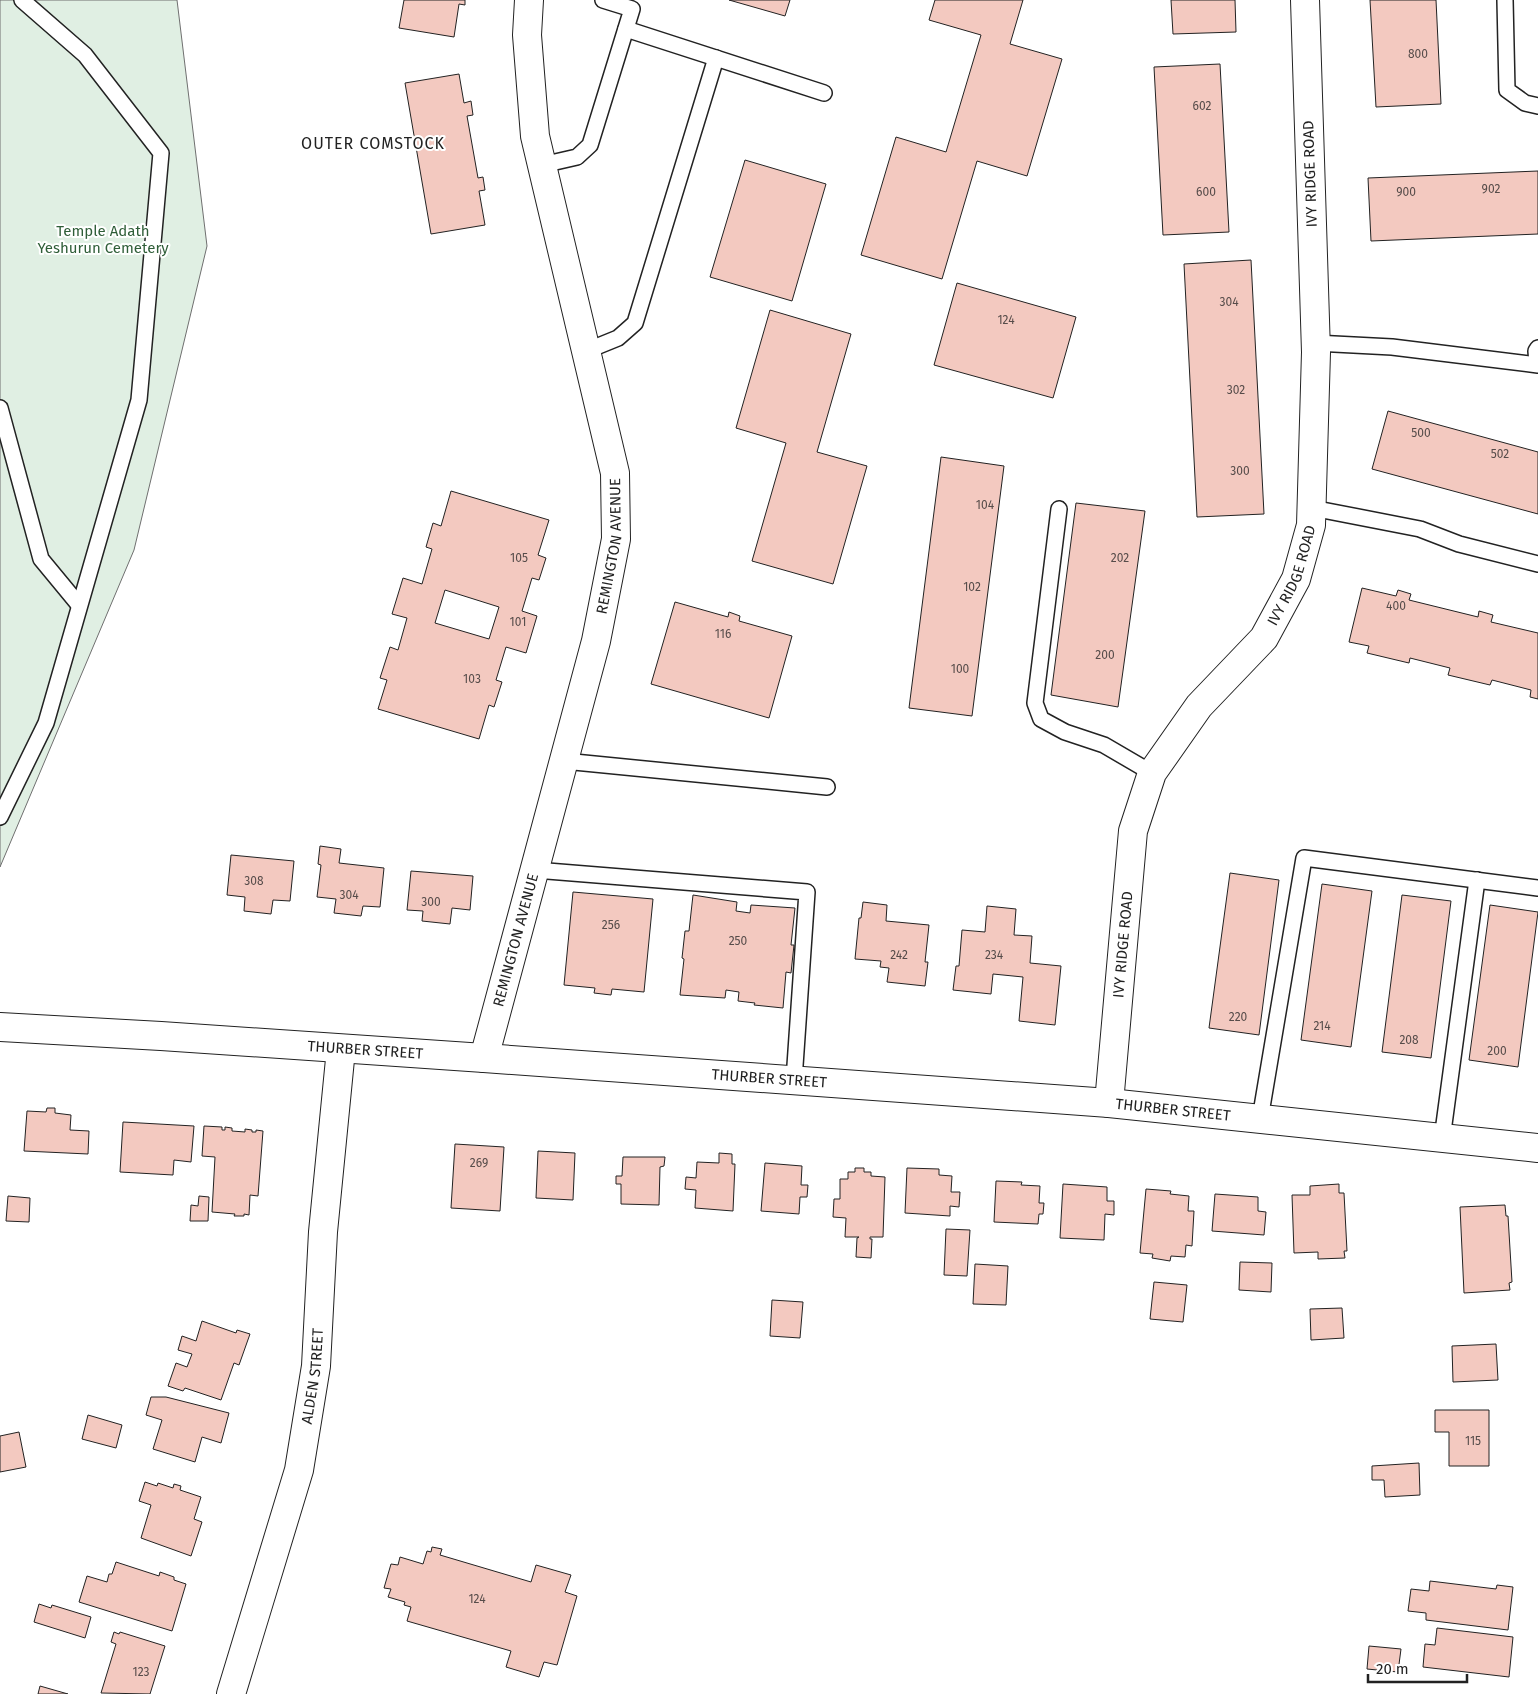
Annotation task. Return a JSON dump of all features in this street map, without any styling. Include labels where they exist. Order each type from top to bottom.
[{"type":"street","name":"REMINGTON AVENUE","points":[[484,1058],[596,641],[616,539],[615,473],[535,136],[527,35],[529,0]]},
{"type":"street","name":"IVY RIDGE ROAD","points":[[1109,1103],[1134,832],[1152,774],[1199,706],[1264,638],[1296,579],[1311,525],[1315,343],[1305,0]]},
{"type":"street","name":"THURBER STREET","points":[[0,1028],[161,1036],[1109,1103],[1538,1148]]},
{"type":"street","name":"ALDEN STREET","points":[[231,1694],[300,1460],[316,1366],[323,1232],[341,1049]]},
{"type":"lane","points":[[0,817],[46,722],[139,400],[161,153],[85,56],[22,0]]},
{"type":"lane","points":[[542,165],[577,157],[590,145],[632,9],[603,0]]},
{"type":"lane","points":[[1505,0],[1508,90],[1525,103],[1538,106]]},
{"type":"lane","points":[[626,29],[824,94]]},
{"type":"lane","points":[[586,351],[618,338],[636,323],[716,58]]},
{"type":"lane","points":[[1315,343],[1392,347],[1537,365],[1536,352],[1538,348]]},
{"type":"lane","points":[[0,408],[41,559],[79,604]]},
{"type":"lane","points":[[1312,508],[1420,529],[1459,544],[1538,564]]},
{"type":"lane","points":[[1059,509],[1035,703],[1041,719],[1065,732],[1104,745],[1152,774]]},
{"type":"lane","points":[[564,761],[827,787]]},
{"type":"lane","points":[[1260,1119],[1304,858],[1538,888]]},
{"type":"lane","points":[[535,870],[807,892],[794,1080]]},
{"type":"lane","points":[[1442,1139],[1477,880]]},
{"type":"green space","name":"Temple Adath Yeshurun Cemetery","points":[[0,0],[177,0],[207,246],[134,550],[0,867]]},
{"type":"building","points":[[404,0],[465,0],[465,5],[459,4],[454,37],[399,28]]},
{"type":"building","points":[[729,0],[790,0],[785,16]]},
{"type":"building","points":[[935,0],[1023,0],[1010,44],[1062,59],[1027,176],[977,161],[942,279],[861,255],[896,137],[946,152],[981,35],[929,20]]},
{"type":"building","points":[[1171,0],[1235,0],[1236,32],[1173,34]]},
{"type":"building","points":[[1370,0],[1436,0],[1441,104],[1376,107]]},
{"type":"building","points":[[1220,64],[1229,232],[1163,235],[1154,67]]},
{"type":"building","points":[[459,74],[464,103],[471,101],[473,115],[467,116],[478,178],[483,177],[485,190],[479,191],[485,225],[431,234],[405,83]]},
{"type":"building","points":[[745,160],[826,184],[792,301],[710,277]]},
{"type":"building","points":[[1538,171],[1538,234],[1371,241],[1368,178]]},
{"type":"building","points":[[1251,260],[1264,514],[1197,517],[1184,264]]},
{"type":"building","points":[[957,283],[1076,317],[1053,398],[934,365]]},
{"type":"building","points":[[770,310],[851,334],[817,452],[867,466],[833,584],[752,561],[786,443],[736,428]]},
{"type":"building","points":[[1388,411],[1538,452],[1538,514],[1372,469]]},
{"type":"building","points":[[941,457],[1004,466],[972,716],[909,708]]},
{"type":"building","points":[[451,491],[549,520],[538,555],[546,558],[539,580],[532,578],[522,611],[537,616],[526,653],[506,647],[496,680],[502,682],[494,707],[489,705],[479,739],[378,709],[387,680],[380,678],[390,647],[398,650],[407,618],[392,614],[403,578],[422,584],[432,549],[426,547],[433,523],[441,526]],"holes":[[[445,590],[499,607],[489,639],[435,623]]]},
{"type":"building","points":[[1076,503],[1145,511],[1118,707],[1051,695]]},
{"type":"building","points":[[1362,588],[1396,596],[1398,590],[1411,594],[1409,600],[1478,617],[1479,611],[1493,615],[1491,622],[1538,633],[1538,699],[1530,697],[1531,690],[1492,680],[1490,685],[1448,675],[1450,668],[1410,658],[1409,663],[1367,653],[1369,646],[1349,642]]},
{"type":"building","points":[[675,602],[728,617],[729,612],[740,616],[739,621],[792,636],[769,718],[651,684]]},
{"type":"building","points":[[320,846],[341,849],[339,863],[384,868],[380,907],[363,906],[361,916],[334,913],[336,899],[317,897],[321,865],[318,864]]},
{"type":"building","points":[[231,855],[294,861],[290,901],[273,900],[271,914],[244,911],[245,897],[227,895]]},
{"type":"building","points":[[411,871],[473,876],[470,910],[452,908],[450,924],[422,921],[423,911],[407,910]]},
{"type":"building","points":[[1230,873],[1279,880],[1259,1035],[1209,1028]]},
{"type":"building","points":[[1322,884],[1372,891],[1351,1047],[1301,1040]]},
{"type":"building","points":[[573,892],[653,899],[644,992],[612,989],[611,995],[594,993],[595,988],[564,985]]},
{"type":"building","points":[[693,895],[737,902],[736,911],[750,913],[751,905],[795,908],[791,945],[794,945],[791,973],[786,972],[783,1008],[738,1001],[739,992],[726,990],[725,998],[680,995],[685,931],[689,931]]},
{"type":"building","points":[[1402,895],[1451,901],[1431,1058],[1382,1052]]},
{"type":"building","points":[[863,902],[887,905],[886,921],[929,925],[925,962],[928,962],[925,986],[887,982],[889,968],[880,967],[881,961],[855,959],[859,918],[861,918]]},
{"type":"building","points":[[1490,905],[1538,912],[1518,1067],[1469,1060]]},
{"type":"building","points":[[987,906],[1016,909],[1014,935],[1032,936],[1030,963],[1061,966],[1055,1025],[1019,1021],[1023,977],[993,974],[991,994],[953,990],[956,966],[959,966],[962,930],[985,932]]},
{"type":"building","points":[[47,1108],[55,1108],[55,1113],[71,1115],[70,1130],[89,1131],[88,1154],[24,1151],[27,1111],[46,1112]]},
{"type":"building","points":[[123,1122],[194,1126],[191,1162],[174,1160],[173,1175],[120,1172]]},
{"type":"building","points":[[204,1126],[222,1127],[222,1130],[225,1130],[225,1127],[232,1128],[232,1131],[245,1132],[245,1129],[252,1130],[252,1132],[256,1132],[256,1130],[263,1131],[258,1196],[250,1195],[249,1215],[234,1216],[235,1214],[212,1212],[215,1157],[202,1156]]},
{"type":"building","points":[[455,1144],[504,1147],[500,1211],[451,1208]]},
{"type":"building","points":[[538,1151],[575,1153],[573,1200],[536,1198]]},
{"type":"building","points":[[719,1153],[732,1154],[732,1164],[735,1164],[733,1211],[695,1208],[696,1190],[685,1189],[686,1177],[696,1178],[697,1162],[719,1163]]},
{"type":"building","points":[[623,1157],[665,1157],[664,1166],[660,1167],[659,1205],[621,1204],[621,1184],[616,1184],[616,1176],[622,1176]]},
{"type":"building","points":[[765,1163],[802,1166],[801,1185],[808,1185],[807,1197],[800,1197],[799,1214],[761,1211]]},
{"type":"building","points":[[855,1168],[864,1168],[864,1172],[871,1172],[871,1176],[885,1177],[883,1237],[870,1237],[872,1239],[871,1258],[856,1257],[857,1238],[859,1237],[845,1237],[846,1218],[833,1217],[834,1199],[840,1199],[840,1179],[848,1179],[848,1172],[855,1172]]},
{"type":"building","points":[[907,1168],[939,1169],[939,1175],[952,1176],[951,1192],[960,1192],[959,1207],[950,1206],[950,1216],[905,1213]]},
{"type":"building","points":[[996,1181],[1022,1182],[1021,1185],[1040,1186],[1039,1203],[1044,1203],[1043,1214],[1039,1214],[1038,1224],[994,1222]]},
{"type":"building","points":[[1063,1184],[1107,1187],[1107,1201],[1114,1201],[1114,1215],[1105,1214],[1104,1240],[1060,1238]]},
{"type":"building","points":[[1339,1184],[1339,1193],[1344,1193],[1347,1251],[1344,1251],[1345,1258],[1318,1259],[1318,1252],[1294,1253],[1292,1195],[1310,1195],[1310,1186]]},
{"type":"building","points":[[1146,1189],[1171,1191],[1170,1194],[1189,1196],[1188,1211],[1194,1211],[1192,1246],[1186,1245],[1185,1257],[1171,1256],[1170,1261],[1152,1258],[1153,1254],[1140,1253]]},
{"type":"building","points":[[1215,1194],[1258,1197],[1258,1211],[1266,1212],[1264,1235],[1212,1231]]},
{"type":"building","points":[[8,1196],[30,1198],[29,1222],[6,1221]]},
{"type":"building","points":[[199,1196],[209,1197],[208,1221],[190,1221],[191,1205],[198,1206]]},
{"type":"building","points":[[1505,1205],[1506,1216],[1508,1216],[1512,1282],[1509,1283],[1510,1290],[1464,1293],[1460,1207]]},
{"type":"building","points":[[946,1229],[970,1230],[967,1276],[944,1275]]},
{"type":"building","points":[[1240,1262],[1272,1263],[1271,1292],[1239,1290]]},
{"type":"building","points":[[975,1264],[1008,1266],[1006,1305],[973,1304]]},
{"type":"building","points":[[1154,1282],[1187,1285],[1183,1322],[1150,1319]]},
{"type":"building","points":[[772,1300],[803,1302],[800,1338],[770,1336]]},
{"type":"building","points":[[1342,1308],[1344,1338],[1311,1340],[1310,1309]]},
{"type":"building","points":[[202,1321],[236,1333],[237,1330],[250,1334],[239,1365],[234,1363],[221,1400],[185,1388],[183,1391],[168,1386],[176,1363],[187,1367],[192,1354],[178,1350],[182,1336],[196,1341]]},
{"type":"building","points":[[1496,1344],[1498,1380],[1453,1382],[1452,1346]]},
{"type":"building","points":[[151,1397],[166,1397],[229,1413],[221,1443],[202,1437],[195,1462],[153,1449],[162,1420],[146,1415]]},
{"type":"building","points":[[1435,1410],[1489,1410],[1489,1466],[1449,1466],[1449,1432],[1435,1432]]},
{"type":"building","points":[[88,1415],[122,1425],[116,1448],[82,1439]]},
{"type":"building","points":[[19,1432],[26,1467],[0,1472],[0,1436]]},
{"type":"building","points":[[1419,1463],[1420,1495],[1385,1497],[1384,1480],[1372,1480],[1372,1466]]},
{"type":"building","points":[[145,1482],[157,1486],[158,1483],[173,1488],[174,1484],[181,1486],[180,1490],[201,1497],[194,1519],[202,1522],[191,1556],[141,1538],[151,1505],[139,1501]]},
{"type":"building","points":[[432,1547],[442,1549],[440,1555],[531,1582],[536,1565],[571,1575],[565,1592],[577,1596],[557,1665],[544,1662],[539,1677],[506,1667],[511,1651],[407,1621],[411,1607],[404,1605],[405,1602],[388,1597],[391,1589],[384,1588],[391,1564],[398,1565],[400,1557],[423,1564],[427,1551],[431,1552]]},
{"type":"building","points":[[116,1562],[159,1576],[160,1572],[186,1584],[172,1631],[79,1602],[87,1576],[107,1582]]},
{"type":"building","points":[[1430,1581],[1496,1589],[1497,1585],[1513,1587],[1508,1630],[1426,1620],[1426,1613],[1408,1611],[1411,1589],[1429,1591]]},
{"type":"building","points":[[39,1604],[51,1608],[52,1605],[91,1617],[85,1638],[34,1622]]},
{"type":"building","points":[[1437,1628],[1513,1637],[1509,1677],[1423,1667],[1425,1644],[1435,1645]]},
{"type":"building","points":[[114,1632],[119,1634],[120,1632],[165,1646],[150,1694],[101,1693],[116,1644],[111,1642]]},
{"type":"building","points":[[1369,1646],[1401,1649],[1398,1672],[1367,1669]]},
{"type":"building","points":[[40,1686],[68,1694],[38,1694]]},
{"type":"district","name":"OUTER COMSTOCK","points":[[373,143]]}]
